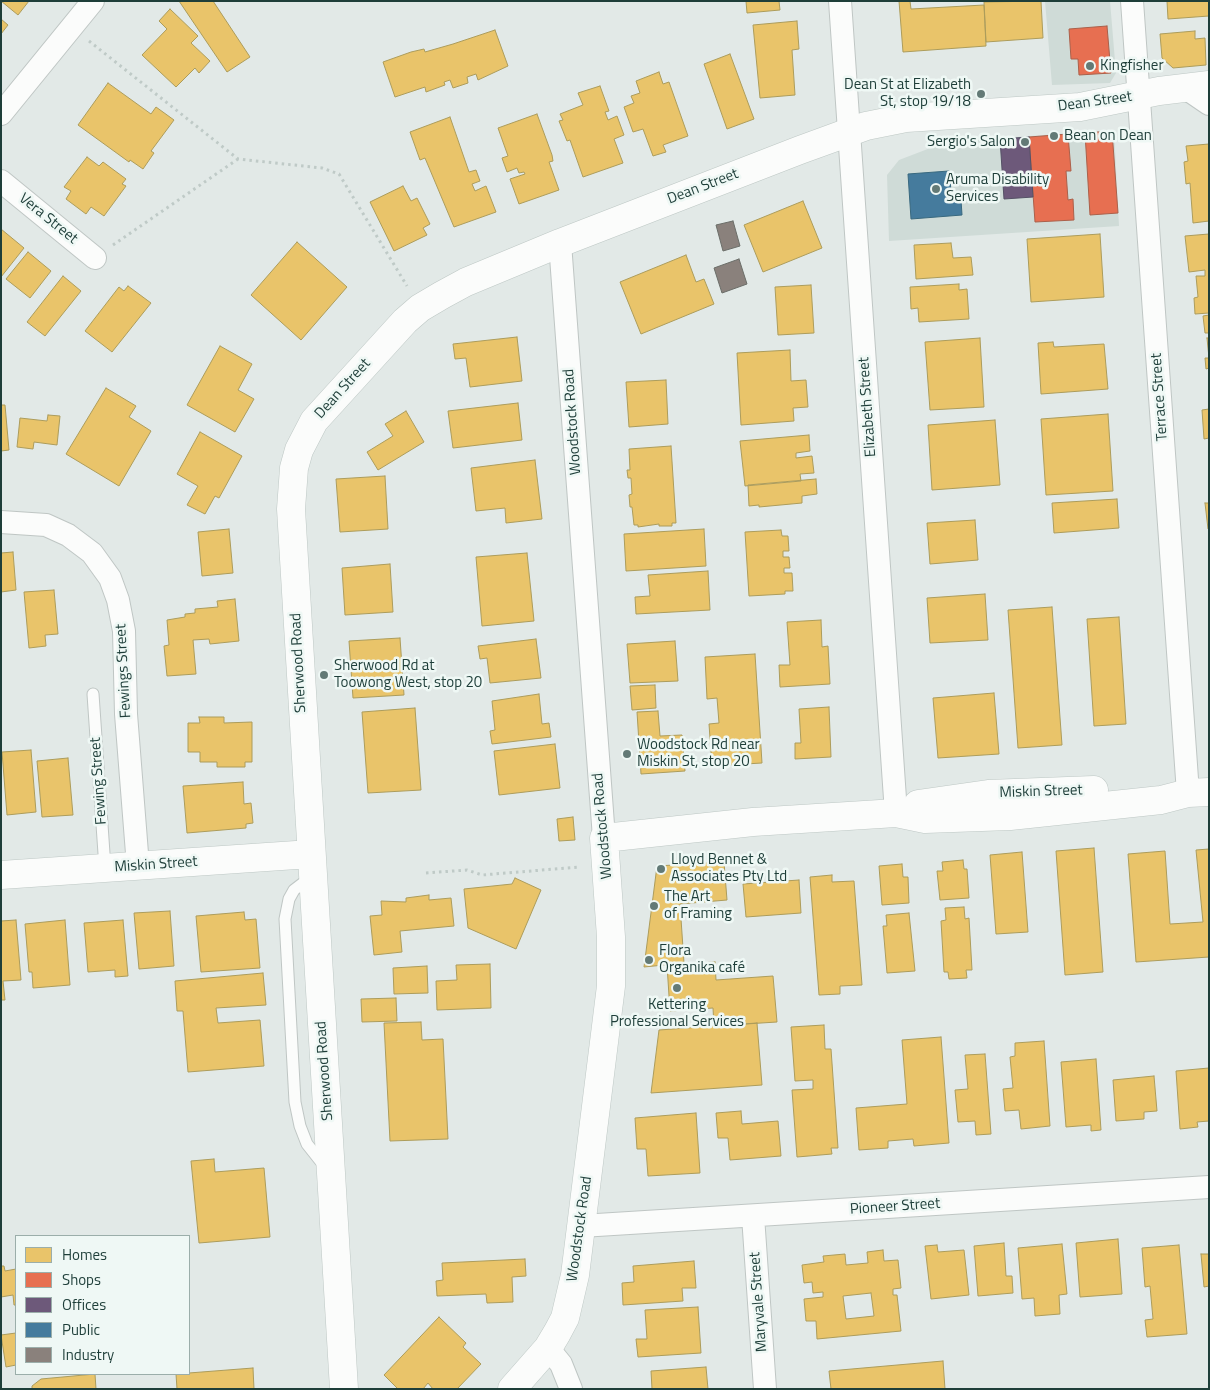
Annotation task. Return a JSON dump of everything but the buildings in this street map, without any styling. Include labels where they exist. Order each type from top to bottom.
[{"type":"street","points":[[1,114],[93,1]]},
{"type":"street","name":"Elizabeth Street","points":[[840,1],[896,812]]},
{"type":"street","name":"Terrace Street","points":[[1132,1],[1138,96],[1198,792]]},
{"type":"street","name":"Dean Street","points":[[299,450],[310,428],[324,407],[420,308],[466,282],[560,243],[848,133],[884,122],[906,118],[1080,107],[1196,86],[1209,104]]},
{"type":"street","name":"Vera Street","points":[[1,180],[96,258]]},
{"type":"street","name":"Woodstock Road","points":[[512,1389],[548,1348],[558,1333],[568,1305],[581,1226],[611,986],[611,927],[560,243]]},
{"type":"street","name":"Sherwood Road","points":[[299,450],[294,468],[291,509],[344,1389]]},
{"type":"street","name":"Fewings Street","points":[[1,522],[46,525],[68,535],[92,553],[110,578],[118,600],[124,631],[126,714],[138,866]]},
{"type":"street","name":"Miskin Street","points":[[604,838],[753,822],[896,812],[924,820],[1010,816],[1161,800],[1198,792]]},
{"type":"street","name":"Miskin Street","points":[[1,875],[138,866],[311,865]]},
{"type":"street","name":"Pioneer Street","points":[[581,1226],[1209,1187]]},
{"type":"street","name":"Maryvale Street","points":[[753,1216],[765,1389]]},
{"type":"street","points":[[548,1348],[561,1364],[571,1389]]},
{"type":"lane","name":"Fewing Street","points":[[93,694],[105,868]]},
{"type":"path","points":[[84,36],[238,159],[322,168],[339,174],[420,308]]},
{"type":"path","points":[[96,258],[238,159]]},
{"type":"path","points":[[426,873],[466,870],[482,875],[579,867]]},
{"type":"shaded area","points":[[1045,1],[1110,1],[1116,73],[1110,83],[1052,85]]},
{"type":"shaded area","points":[[1114,130],[1119,226],[889,241],[887,175],[899,160],[946,142]]},
{"type":"place","name":"Kingfisher","points":[[1090,66]]},
{"type":"place","name":"Dean St at Elizabeth St, stop 19/18","points":[[981,94]]},
{"type":"place","name":"Bean on Dean","points":[[1054,136]]},
{"type":"place","name":"Sergio's Salon","points":[[1025,142]]},
{"type":"place","name":"Aruma Disability Services","points":[[936,189]]},
{"type":"place","name":"Sherwood Rd at Toowong West, stop 20","points":[[324,675]]},
{"type":"place","name":"Woodstock Rd near Miskin St, stop 20","points":[[627,754]]},
{"type":"place","name":"Lloyd Bennet & Associates Pty Ltd","points":[[661,869]]},
{"type":"place","name":"The Art of Framing","points":[[654,906]]},
{"type":"place","name":"Flora Organika café","points":[[649,960]]},
{"type":"place","name":"Kettering Professional Services","points":[[677,988]]}]
